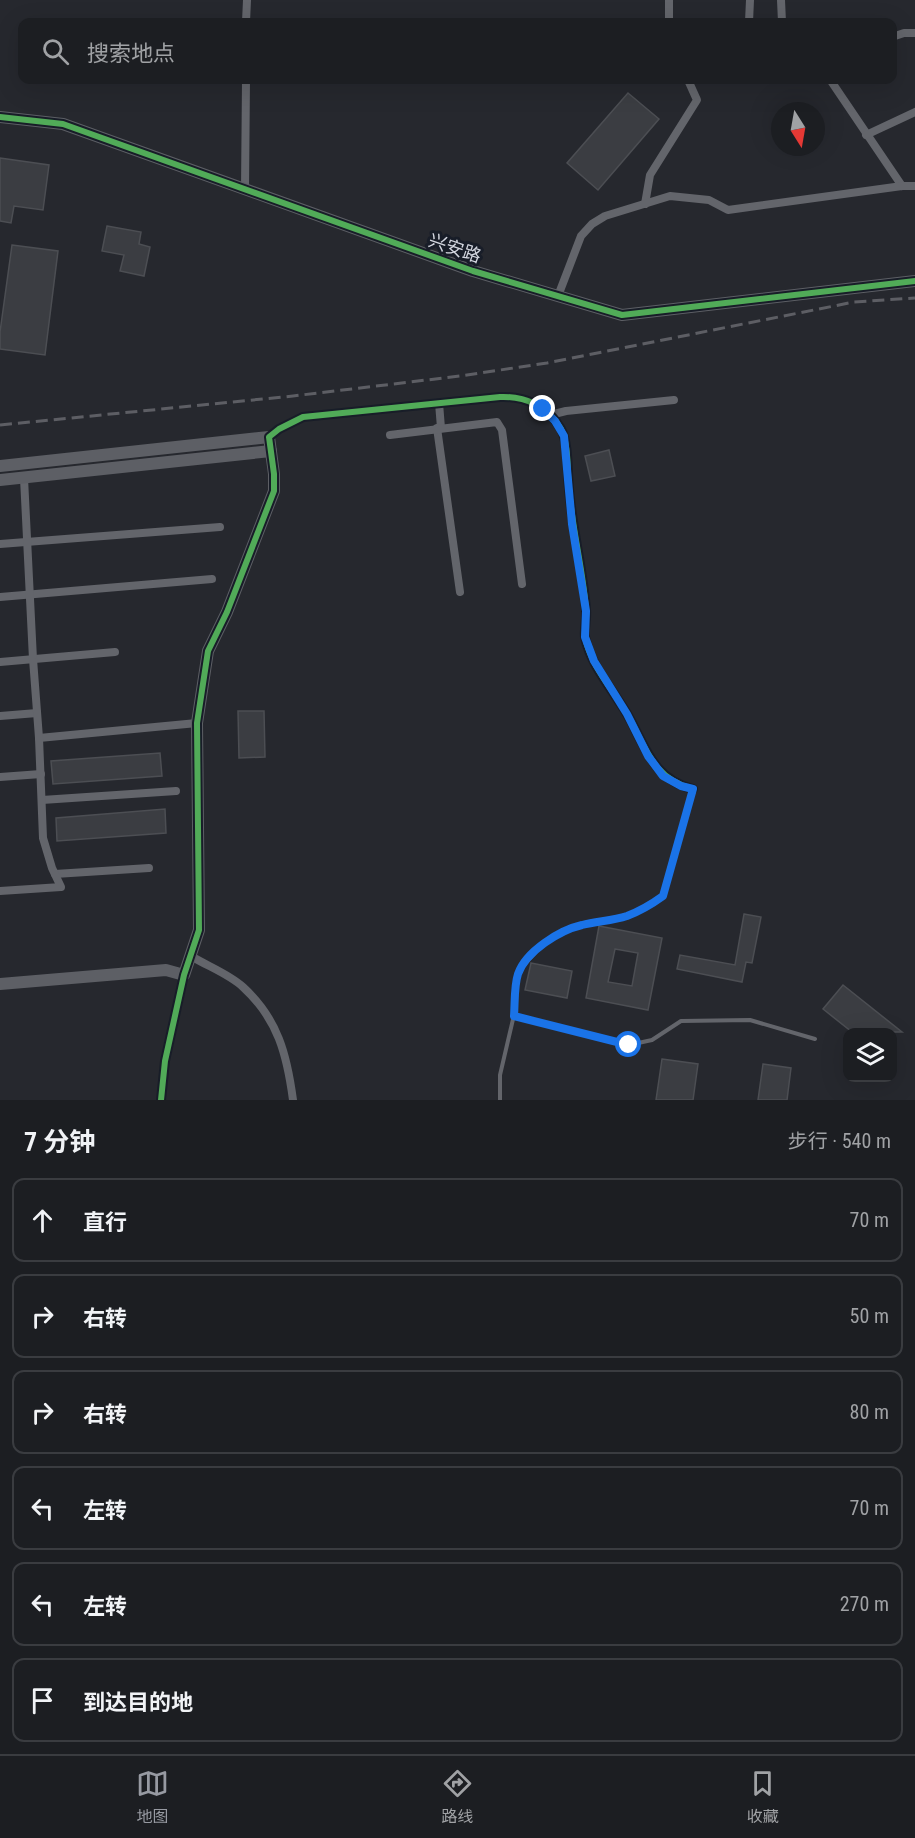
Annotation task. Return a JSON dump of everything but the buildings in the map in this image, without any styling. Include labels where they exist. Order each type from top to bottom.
[{"type":"street","points":[[246,18],[247,0]]},
{"type":"street","points":[[669,0],[669,18]]},
{"type":"street","points":[[749,18],[750,0]]},
{"type":"street","points":[[782,0],[782,18]]},
{"type":"street","points":[[897,35],[915,33]]},
{"type":"street","points":[[245,189],[246,84]]},
{"type":"street","points":[[645,204],[650,175],[697,100],[690,84]]},
{"type":"street","points":[[833,84],[902,186]]},
{"type":"street","points":[[866,135],[915,112]]},
{"type":"street","name":"兴安路","points":[[0,117],[63,124],[472,271],[622,315],[915,281]]},
{"type":"street","points":[[558,296],[577,243],[586,230],[605,216],[670,196],[709,200],[728,210],[915,186]]},
{"type":"street","points":[[0,466],[269,437],[279,429],[303,417],[509,397],[527,400],[550,415],[564,436],[572,524],[586,611],[585,637],[594,661],[627,714],[648,756],[663,776],[681,786],[693,789]]},
{"type":"street","points":[[550,415],[608,406],[674,400]]},
{"type":"street","points":[[439,403],[439,428],[460,592]]},
{"type":"street","points":[[390,435],[497,422],[502,430],[522,584]]},
{"type":"street","points":[[161,1100],[165,1061],[184,975],[199,930],[197,723],[208,651],[227,612],[273,491],[274,474],[269,437]]},
{"type":"street","points":[[0,480],[271,451]]},
{"type":"street","points":[[0,891],[60,886],[43,838],[24,478]]},
{"type":"street","points":[[0,544],[220,527]]},
{"type":"street","points":[[0,597],[212,579]]},
{"type":"street","points":[[0,662],[115,652]]},
{"type":"street","points":[[0,716],[37,713]]},
{"type":"street","points":[[39,738],[197,723]]},
{"type":"street","points":[[0,777],[41,774]]},
{"type":"street","points":[[42,800],[176,792]]},
{"type":"street","points":[[55,874],[149,868]]},
{"type":"street","points":[[191,956],[243,986],[271,1019],[284,1046],[293,1100]]},
{"type":"street","points":[[0,984],[166,970],[184,975]]},
{"type":"lane","points":[[500,1100],[500,1075],[514,1016],[518,974],[542,945],[563,931],[627,916],[649,906],[663,896],[693,789]]},
{"type":"lane","points":[[514,1016],[629,1045],[652,1040],[681,1021],[750,1020],[815,1040]]},
{"type":"railway","points":[[0,425],[293,396],[460,376],[547,363],[854,302],[915,298]]},
{"type":"cycle path","points":[[0,117],[63,124],[473,271],[622,315],[915,281]]},
{"type":"cycle path","points":[[161,1100],[165,1061],[184,975],[199,930],[197,723],[208,651],[227,612],[274,491],[269,437],[279,429],[303,417],[500,397],[527,401],[550,414],[564,435],[570,503],[585,595],[585,637],[588,648],[598,670],[625,711],[654,763],[670,779],[693,789]]},
{"type":"route","points":[[543,409],[555,421],[564,436],[572,524],[586,611],[585,637],[594,661],[627,714],[648,756],[663,776],[681,786],[693,789],[663,896],[649,906],[627,916],[592,922],[563,931],[542,945],[518,974],[514,1016],[629,1045]]}]
